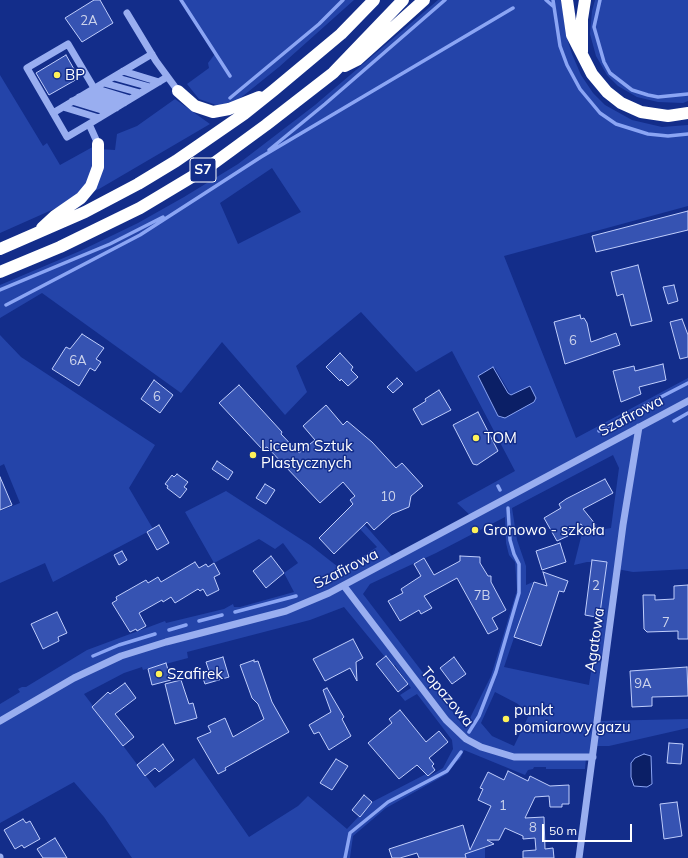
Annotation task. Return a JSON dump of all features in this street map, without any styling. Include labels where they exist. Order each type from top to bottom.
[{"type":"highway","name":"S7","points":[[0,249],[85,212],[144,180],[239,118],[341,34],[374,0]]},
{"type":"highway","name":"S7","points":[[0,272],[60,247],[140,208],[197,173],[266,125],[333,73],[403,0]]},
{"type":"highway","points":[[333,73],[357,60],[424,0]]},
{"type":"highway","points":[[566,0],[572,35],[582,57],[602,87],[613,97],[629,107],[668,116],[688,113]]},
{"type":"highway","points":[[582,57],[582,19],[585,0]]},
{"type":"highway","points":[[178,91],[195,106],[212,112],[220,112],[274,90]]},
{"type":"highway","points":[[36,234],[55,216],[81,198],[91,186],[98,167],[98,144]]},
{"type":"street","points":[[127,13],[167,77],[178,91]]},
{"type":"street","points":[[127,101],[94,88],[68,44],[27,68],[67,137],[116,108],[167,77]]},
{"type":"street","points":[[53,113],[152,54]]},
{"type":"street","points":[[123,71],[159,82]]},
{"type":"street","points":[[114,77],[150,87]]},
{"type":"street","points":[[104,82],[140,93]]},
{"type":"street","points":[[87,92],[127,101]]},
{"type":"street","points":[[79,97],[116,108]]},
{"type":"street","points":[[72,101],[108,112]]},
{"type":"street","points":[[63,107],[99,118]]},
{"type":"street","points":[[89,124],[98,144]]},
{"type":"street","name":"Szafirowa","points":[[0,722],[74,678],[121,656],[180,638],[286,611],[344,586],[688,401]]},
{"type":"street","name":"Agatowa","points":[[579,858],[623,525],[639,427]]},
{"type":"street","name":"Topazowa","points":[[344,586],[446,720],[466,739],[481,747],[514,757],[593,757]]},
{"type":"shaded area","points":[[181,0],[354,0],[279,67],[233,104],[216,105],[199,99],[187,84],[209,68],[208,63],[215,54]]},
{"type":"shaded area","points":[[438,0],[561,0],[566,35],[572,54],[581,75],[593,93],[605,105],[632,120],[662,127],[688,125],[688,206],[504,256],[576,438],[688,378],[688,569],[633,572],[617,569],[598,721],[688,719],[688,728],[609,746],[594,746],[593,757],[586,758],[585,769],[546,769],[546,767],[534,767],[533,769],[528,770],[525,775],[464,750],[460,759],[447,774],[386,808],[353,836],[350,858],[132,858],[104,817],[74,782],[0,823],[0,704],[20,692],[18,689],[26,687],[87,650],[165,621],[166,623],[224,609],[233,604],[234,607],[240,607],[294,592],[284,573],[298,563],[283,543],[275,549],[259,539],[214,563],[185,512],[226,491],[310,545],[342,570],[377,547],[360,529],[364,524],[394,558],[471,516],[457,503],[515,471],[452,351],[416,372],[361,312],[296,366],[307,392],[285,415],[222,342],[181,393],[42,293],[0,318],[0,285],[80,251],[138,223],[184,197],[238,164],[315,105]],"holes":[[[272,168],[301,212],[238,244],[220,203]],[[495,368],[511,395],[530,386],[501,418],[498,416],[478,376]],[[613,455],[619,468],[611,528],[582,533],[574,565],[587,562],[607,562],[589,685],[504,667],[533,582],[526,585],[526,566],[517,540],[512,508]],[[505,517],[506,543],[509,555],[515,562],[517,590],[491,676],[465,728],[363,594],[370,584],[436,553]],[[344,607],[385,657],[386,656],[394,666],[395,665],[411,688],[400,695],[405,701],[417,694],[452,740],[453,749],[443,768],[428,777],[426,774],[372,802],[347,829],[308,796],[298,806],[249,837],[194,758],[155,788],[84,694],[124,673],[142,667],[143,670],[188,658],[187,652],[310,620]],[[495,692],[518,704],[528,717],[514,746],[492,736],[481,723]]]},
{"type":"shaded area","points":[[595,0],[688,0],[688,101],[683,103],[658,102],[637,97],[618,86],[607,75],[596,56],[590,34],[592,11]]},
{"type":"shaded area","points":[[0,75],[43,146],[47,143],[60,165],[98,144],[99,149],[115,150],[117,134],[137,126],[175,99],[210,124],[99,189],[0,233]]},
{"type":"shaded area","points":[[0,335],[21,357],[155,445],[129,488],[153,529],[53,582],[45,563],[0,583],[0,511],[20,503],[4,464],[0,466]]},
{"type":"shaded area","points":[[493,367],[508,393],[511,395],[530,386],[536,398],[534,402],[505,418],[498,416],[478,376]]},
{"type":"shaded area","points":[[644,754],[651,756],[652,784],[647,787],[634,786],[631,777],[631,763],[635,758]]},
{"type":"shaded area","points":[[485,847],[485,858],[451,858]]},
{"type":"building","points":[[94,0],[100,0],[113,23],[82,42],[65,18]]},
{"type":"building","name":"BP","points":[[66,55],[79,78],[49,95],[36,73]]},
{"type":"building","points":[[688,211],[688,230],[596,252],[592,236]]},
{"type":"building","points":[[638,265],[652,321],[631,326],[623,294],[617,296],[611,272]]},
{"type":"building","points":[[674,285],[678,301],[668,304],[663,287]]},
{"type":"building","points":[[580,315],[581,319],[584,318],[587,323],[591,342],[616,333],[620,345],[565,364],[554,322]]},
{"type":"building","points":[[682,319],[688,335],[688,357],[680,359],[670,322]]},
{"type":"building","points":[[82,334],[104,348],[96,359],[101,362],[95,371],[90,368],[79,386],[52,369],[66,347],[70,349]]},
{"type":"building","points":[[340,353],[353,367],[351,370],[358,377],[348,386],[341,379],[340,381],[326,367]]},
{"type":"building","points":[[663,364],[666,380],[639,387],[641,394],[621,402],[613,371],[634,366],[635,371]]},
{"type":"building","points":[[397,378],[403,384],[393,393],[387,387]]},
{"type":"building","points":[[154,380],[173,395],[160,413],[141,399]]},
{"type":"building","points":[[239,385],[299,453],[315,440],[303,426],[326,405],[343,425],[347,421],[372,442],[396,468],[402,463],[423,486],[411,496],[409,507],[392,514],[374,530],[367,522],[334,554],[319,538],[353,504],[350,500],[355,496],[343,482],[320,503],[267,447],[262,449],[219,403]]},
{"type":"building","points":[[439,390],[451,410],[422,425],[413,409],[426,401],[425,399]]},
{"type":"building","name":"TOM","points":[[478,412],[498,451],[477,465],[473,464],[453,425]]},
{"type":"building","points":[[217,461],[233,472],[228,480],[212,469]]},
{"type":"building","points":[[177,474],[188,482],[184,487],[187,489],[180,498],[167,488],[168,486],[165,484],[172,475],[174,477]]},
{"type":"building","points":[[0,477],[12,505],[0,510]]},
{"type":"building","points":[[605,479],[613,493],[583,509],[596,525],[587,532],[581,524],[566,531],[568,536],[557,541],[544,518],[561,508],[559,504],[566,499]]},
{"type":"building","points":[[265,484],[275,490],[266,504],[256,498]]},
{"type":"building","points":[[159,525],[169,543],[157,550],[147,532]]},
{"type":"building","points":[[560,543],[566,562],[542,570],[536,551]]},
{"type":"building","points":[[122,551],[127,560],[119,565],[114,555]]},
{"type":"building","points":[[271,556],[284,573],[266,588],[253,571]]},
{"type":"building","points":[[460,556],[480,557],[480,563],[488,576],[491,576],[491,582],[506,610],[492,618],[498,629],[488,634],[457,578],[424,596],[432,608],[421,614],[419,610],[400,621],[388,601],[403,593],[401,589],[421,576],[414,564],[424,558],[434,575],[460,561]]},
{"type":"building","points":[[592,560],[607,562],[600,613],[597,613],[596,617],[585,615]]},
{"type":"building","points":[[195,562],[199,568],[206,564],[208,567],[214,563],[220,574],[214,577],[219,590],[207,596],[203,589],[200,591],[198,589],[175,603],[171,597],[163,602],[162,600],[139,613],[146,626],[137,631],[136,629],[130,632],[112,603],[117,600],[116,597],[146,580],[148,583],[158,577],[161,582]]},
{"type":"building","points":[[543,572],[568,581],[564,592],[559,591],[541,646],[514,637],[534,582],[547,586]]},
{"type":"building","points":[[688,585],[688,639],[678,639],[678,631],[647,632],[644,629],[643,595],[655,595],[655,600],[674,599],[674,586]]},
{"type":"building","points":[[57,612],[67,633],[58,637],[59,641],[43,649],[31,624]]},
{"type":"building","points":[[353,639],[363,658],[356,662],[357,681],[350,668],[325,681],[313,659]]},
{"type":"building","points":[[386,656],[408,684],[398,692],[376,664]]},
{"type":"building","points":[[223,657],[229,677],[205,684],[201,673],[209,671],[206,662]]},
{"type":"building","points":[[454,657],[466,674],[452,684],[440,668]]},
{"type":"building","points":[[254,660],[254,662],[258,661],[272,702],[289,732],[225,768],[226,770],[218,774],[197,738],[211,732],[208,726],[225,718],[233,737],[264,719],[258,704],[252,698],[240,665]]},
{"type":"building","name":"Szafirek","points":[[166,663],[171,680],[152,685],[148,669]]},
{"type":"building","points":[[687,667],[688,696],[652,697],[652,706],[632,707],[630,671]]},
{"type":"building","points":[[181,680],[189,704],[193,703],[197,718],[175,724],[165,684]]},
{"type":"building","points":[[125,683],[136,698],[115,714],[134,737],[123,746],[92,707],[108,692],[110,694]]},
{"type":"building","points":[[327,688],[344,717],[342,719],[351,736],[329,750],[319,732],[314,734],[309,725],[331,712],[323,690]]},
{"type":"building","points":[[400,710],[426,742],[439,731],[448,742],[429,758],[434,764],[432,766],[435,770],[428,776],[417,765],[399,779],[368,743],[392,723],[389,719]]},
{"type":"building","points":[[669,743],[683,744],[681,764],[667,763]]},
{"type":"building","points":[[163,744],[174,760],[159,772],[155,768],[145,776],[137,765]]},
{"type":"building","points":[[336,759],[348,766],[332,790],[320,783]]},
{"type":"building","points":[[508,771],[528,781],[530,776],[550,786],[569,785],[569,804],[562,804],[562,807],[550,807],[549,796],[535,797],[525,818],[544,817],[545,849],[553,848],[554,858],[523,858],[523,851],[536,850],[535,838],[523,839],[523,836],[505,828],[499,840],[487,840],[494,844],[465,854],[466,858],[419,858],[417,853],[400,858],[392,858],[389,849],[463,825],[470,850],[491,806],[478,800],[483,789],[480,788],[488,772],[504,780]]},
{"type":"building","points":[[364,795],[372,802],[360,817],[352,810]]},
{"type":"building","points":[[677,802],[682,836],[664,839],[660,804]]},
{"type":"building","points":[[23,819],[26,823],[30,821],[40,839],[24,848],[22,845],[15,849],[4,830]]},
{"type":"building","points":[[55,838],[67,858],[43,858],[37,849]]},
{"type":"waterway","points":[[181,0],[230,76]]},
{"type":"waterway","points":[[230,98],[319,24],[343,0]]},
{"type":"waterway","points":[[269,150],[325,104],[445,0]]},
{"type":"waterway","points":[[546,0],[554,7]]},
{"type":"waterway","points":[[553,0],[560,46],[567,65],[580,89],[600,113],[616,124],[648,134],[668,136],[688,134]]},
{"type":"waterway","points":[[600,0],[594,27],[604,62],[610,73],[632,90],[648,95],[658,97],[688,94]]},
{"type":"waterway","points":[[6,305],[140,235],[261,157],[513,8]]},
{"type":"waterway","points":[[0,290],[110,244],[163,217]]},
{"type":"waterway","points":[[657,399],[688,383]]},
{"type":"waterway","points":[[631,414],[648,404]]},
{"type":"waterway","points":[[674,421],[688,413]]},
{"type":"waterway","points":[[599,431],[611,425]]},
{"type":"waterway","points":[[498,486],[500,490]]},
{"type":"waterway","points":[[469,732],[479,716],[496,672],[519,593],[519,564],[510,540],[508,508]]},
{"type":"waterway","points":[[235,612],[296,596]]},
{"type":"waterway","points":[[199,621],[222,615]]},
{"type":"waterway","points":[[169,630],[186,625]]},
{"type":"waterway","points":[[93,656],[119,645],[155,634]]},
{"type":"waterway","points":[[345,858],[350,833],[388,802],[447,771],[461,752]]},
{"type":"place","name":"BP","points":[[57,75]]},
{"type":"place","name":"TOM","points":[[476,438]]},
{"type":"place","name":"Liceum Sztuk Plastycznych","points":[[253,455]]},
{"type":"place","name":"Gronowo - szkoła","points":[[475,530]]},
{"type":"place","name":"Szafirek","points":[[159,674]]},
{"type":"place","name":"punkt pomiarowy gazu","points":[[506,719]]}]
